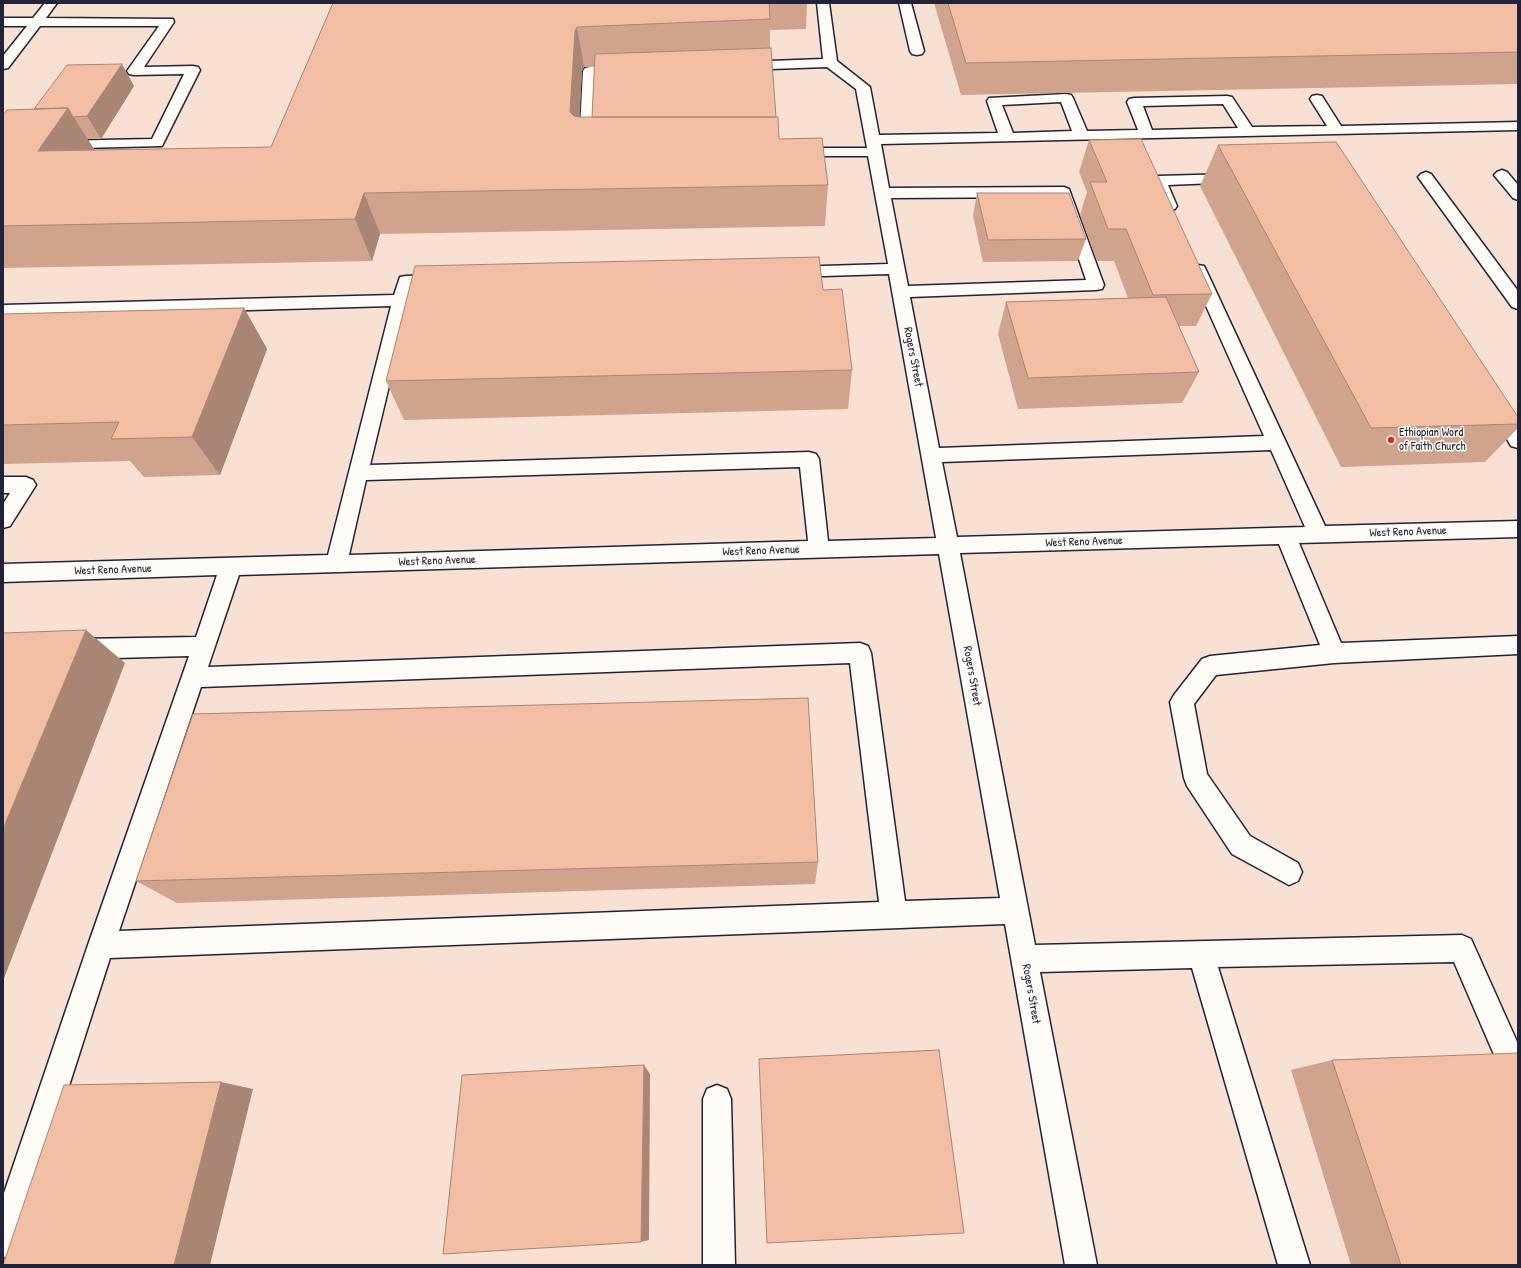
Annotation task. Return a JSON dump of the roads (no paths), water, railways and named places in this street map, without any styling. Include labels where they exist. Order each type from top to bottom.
[{"type":"street","points":[[3,65],[51,3]]},
{"type":"street","points":[[729,66],[830,63],[823,3]]},
{"type":"street","points":[[905,3],[917,51]]},
{"type":"street","points":[[3,22],[168,22],[134,71],[193,70],[157,143],[3,146]]},
{"type":"street","name":"Rogers Street","points":[[830,63],[863,87],[1081,1265]]},
{"type":"street","points":[[602,153],[586,153],[590,71],[636,69]]},
{"type":"street","points":[[1007,137],[994,101],[1066,98],[1081,135]]},
{"type":"street","points":[[1317,99],[1337,130]]},
{"type":"street","points":[[1148,134],[1134,102],[1227,100],[1248,132]]},
{"type":"street","points":[[784,152],[1007,137],[1518,126]]},
{"type":"street","points":[[1502,175],[1518,195]]},
{"type":"street","points":[[1426,177],[1518,303]]},
{"type":"street","points":[[1175,217],[1158,181],[1252,178]]},
{"type":"street","points":[[883,193],[1064,192],[1096,285],[901,292]]},
{"type":"street","points":[[1191,254],[1318,535]]},
{"type":"street","points":[[779,272],[897,269]]},
{"type":"street","points":[[336,564],[406,281],[454,280]]},
{"type":"street","points":[[3,311],[401,300]]},
{"type":"street","points":[[1488,393],[1518,441]]},
{"type":"street","points":[[932,455],[1277,442]]},
{"type":"street","points":[[358,473],[809,459],[819,550]]},
{"type":"street","points":[[3,485],[26,484],[3,520]]},
{"type":"street","name":"West Reno Avenue","points":[[3,573],[1518,529]]},
{"type":"street","points":[[1286,536],[1334,653]]},
{"type":"street","points":[[3,1242],[101,945],[231,566]]},
{"type":"street","points":[[1289,872],[1241,845],[1196,778],[1182,702],[1210,666],[1334,653],[1518,645]]},
{"type":"street","points":[[57,650],[204,646]]},
{"type":"street","points":[[193,677],[860,653],[894,915]]},
{"type":"street","points":[[101,945],[1016,910]]},
{"type":"street","points":[[1025,960],[1462,948],[1518,1077]]},
{"type":"street","points":[[1200,954],[1294,1265]]},
{"type":"street","points":[[717,1099],[719,1265]]},
{"type":"place","name":"Ethiopian Word of Faith Church","points":[[1391,440]]}]
